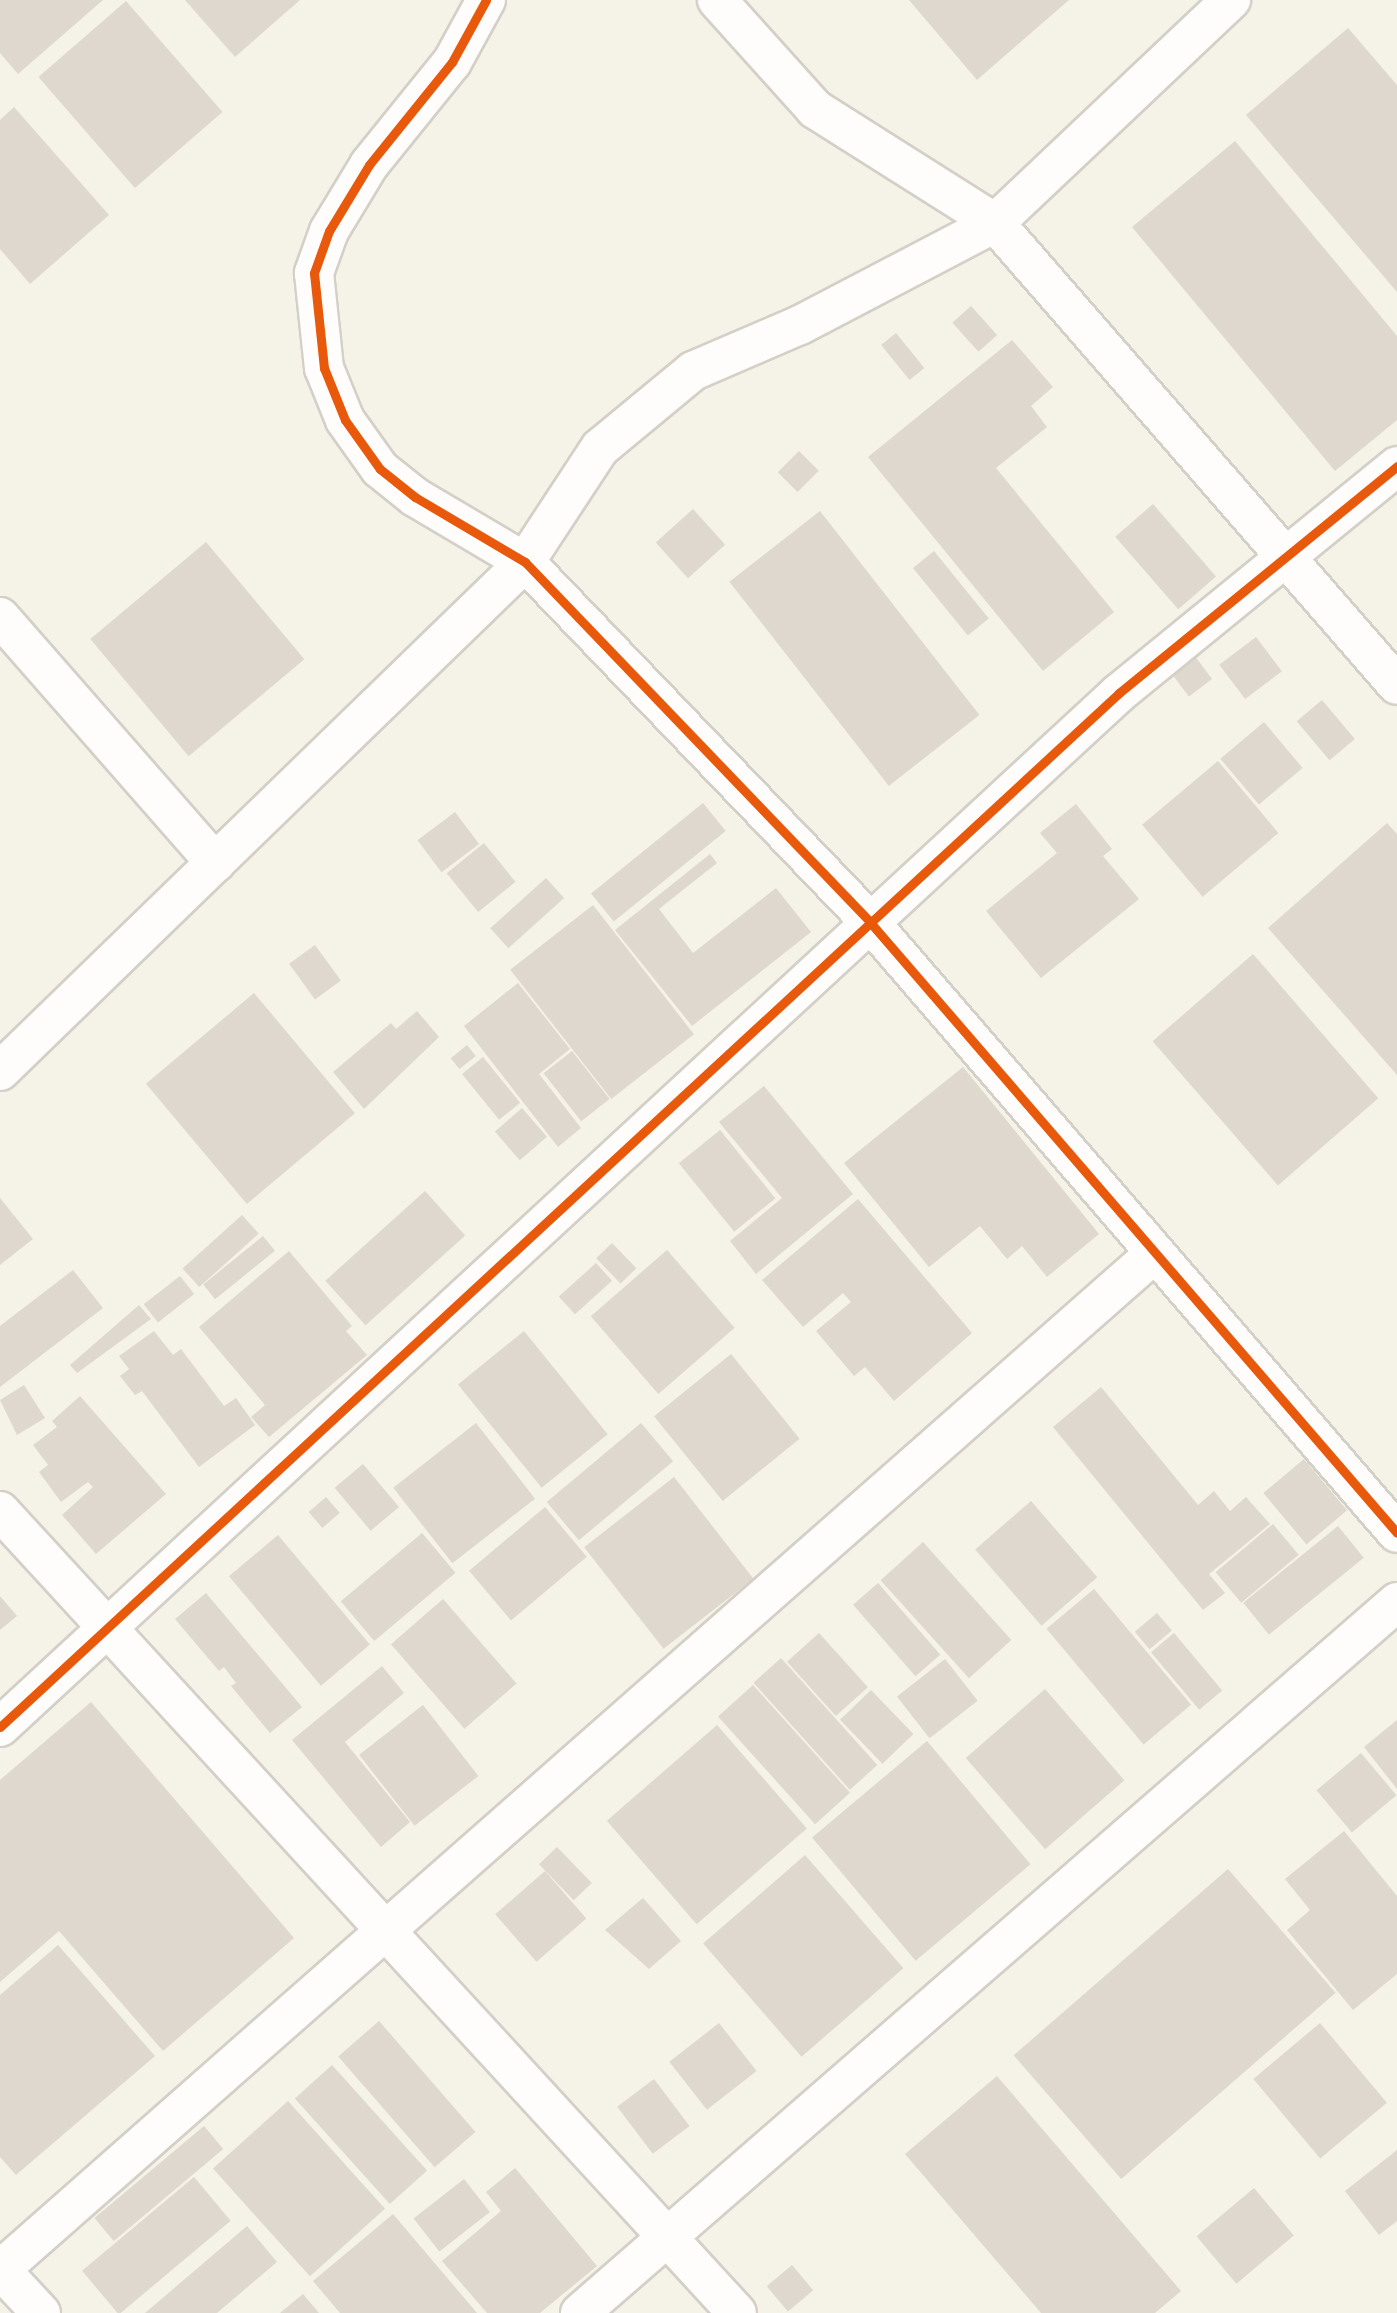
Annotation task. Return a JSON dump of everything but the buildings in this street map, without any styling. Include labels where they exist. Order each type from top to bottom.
[{"type":"street","points":[[486,0],[452,62],[369,165],[329,231],[314,273],[316,326],[324,368],[345,420],[380,469],[449,519],[525,562],[869,921],[1397,1533]]},
{"type":"street","points":[[717,0],[815,108],[995,223],[1282,560],[1397,685]]},
{"type":"street","points":[[0,1071],[525,562],[600,447],[693,371],[800,325],[995,223],[1231,0]]},
{"type":"street","points":[[0,1727],[869,921],[1119,693],[1397,466]]},
{"type":"street","points":[[0,617],[215,863]]},
{"type":"street","points":[[41,2313],[0,2270],[1154,1253]]},
{"type":"street","points":[[0,1511],[104,1631],[385,1928],[669,2234],[737,2313]]},
{"type":"street","points":[[580,2313],[1397,1602]]},
{"type":"cycle path","points":[[486,0],[452,62],[369,165],[329,231],[314,273],[324,368],[345,420],[380,469],[415,497],[525,562],[869,921],[1397,1533]]},
{"type":"cycle path","points":[[0,1727],[1119,693],[1397,466]]}]
